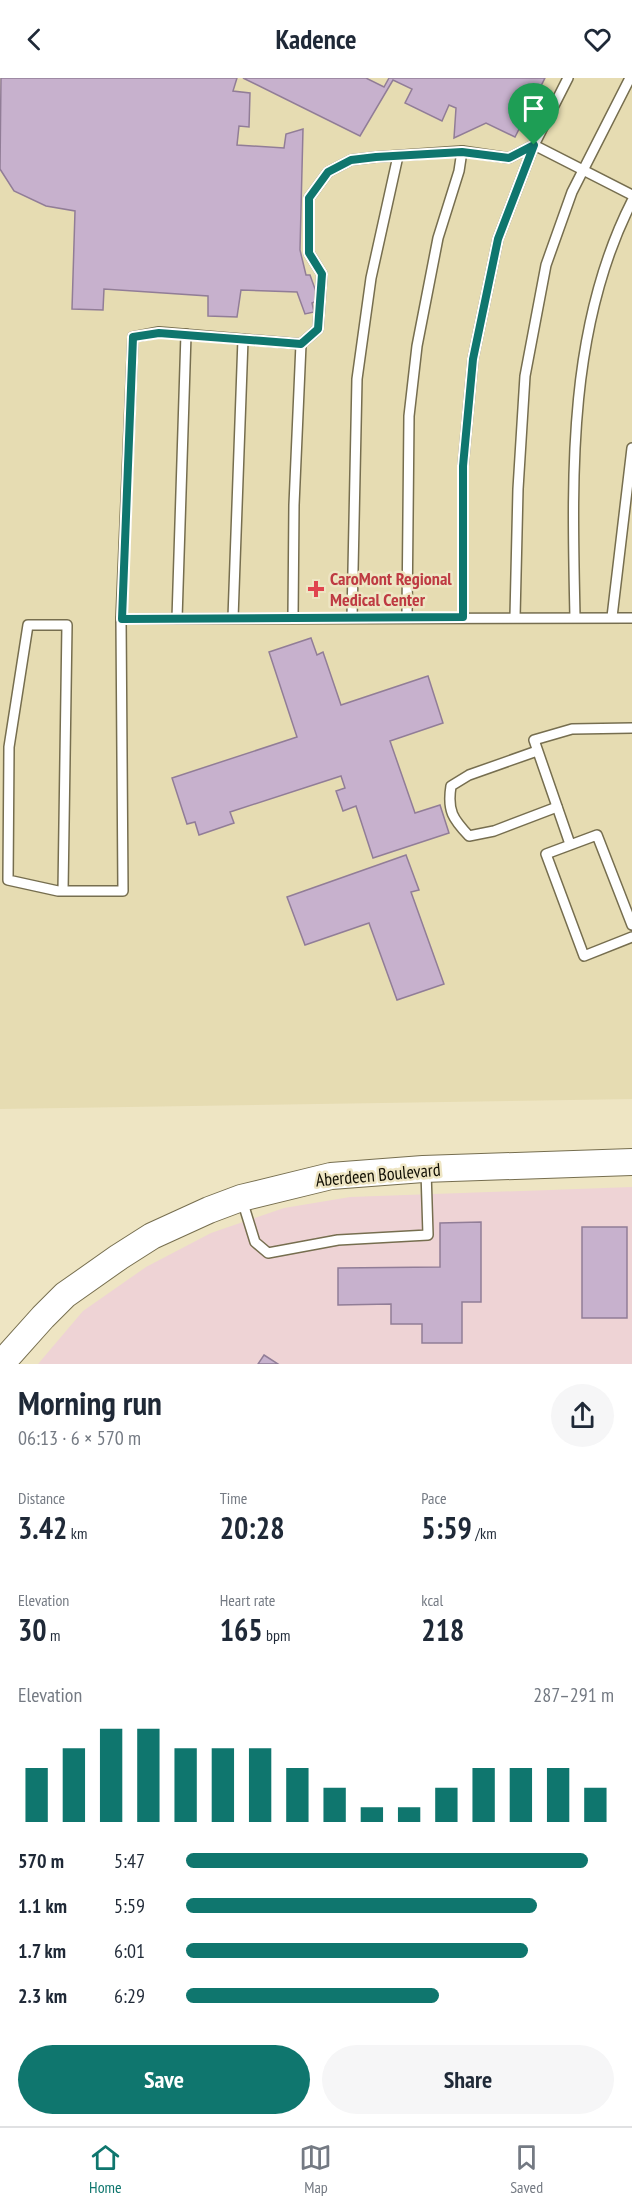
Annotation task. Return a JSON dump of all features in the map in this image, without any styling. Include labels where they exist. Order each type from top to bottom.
[{"type":"main road","name":"Aberdeen Boulevard","points":[[1,1364],[65,1295],[119,1257],[152,1236],[242,1198],[331,1176],[426,1169],[632,1162]]},
{"type":"lane","points":[[463,617],[463,466],[473,359],[498,239],[534,145],[568,78]]},
{"type":"lane","points":[[515,617],[518,489],[525,376],[546,265],[572,192],[630,78]]},
{"type":"lane","points":[[293,618],[294,505],[301,344],[318,329],[322,274],[309,253],[309,198],[328,172],[351,160],[462,152],[509,158],[534,145]]},
{"type":"lane","points":[[534,145],[632,195]]},
{"type":"lane","points":[[407,617],[409,416],[417,346],[438,238],[459,171],[462,152]]},
{"type":"lane","points":[[352,618],[357,379],[371,278],[398,156]]},
{"type":"lane","points":[[575,617],[572,491],[580,381],[601,277],[632,201]]},
{"type":"lane","points":[[63,891],[67,626],[28,625],[9,747],[8,880],[63,891],[123,891],[122,619],[133,337],[159,333],[186,334],[301,344]]},
{"type":"lane","points":[[177,619],[186,334]]},
{"type":"lane","points":[[234,618],[243,339]]},
{"type":"lane","points":[[612,617],[632,448]]},
{"type":"lane","points":[[122,619],[632,618]]},
{"type":"lane","points":[[570,844],[534,740],[572,729],[632,728]]},
{"type":"lane","points":[[537,751],[469,775],[451,786],[449,799],[453,819],[469,836],[494,831],[557,807]]},
{"type":"lane","points":[[632,925],[597,835],[546,854],[584,956],[632,937]]},
{"type":"lane","points":[[242,1198],[255,1242],[268,1253],[338,1240],[428,1235],[426,1169]]},
{"type":"shaded area","name":"CaroMont Regional Medical Center","points":[[0,78],[632,78],[632,1099],[0,1109]]},
{"type":"shaded area","points":[[632,1187],[632,1364],[38,1364],[83,1311],[146,1267],[211,1233],[284,1208],[350,1197]]},
{"type":"building","points":[[1,78],[237,78],[233,91],[250,93],[249,127],[239,126],[237,145],[284,148],[286,134],[303,129],[300,250],[306,275],[310,275],[319,300],[312,303],[314,312],[305,314],[297,292],[241,290],[237,317],[208,316],[208,296],[104,289],[103,310],[72,309],[75,211],[46,206],[14,191],[0,169]]},
{"type":"building","points":[[243,78],[366,78],[384,87],[389,78],[545,78],[515,137],[486,123],[454,138],[456,108],[449,105],[442,121],[405,103],[412,89],[393,80],[360,136]]},
{"type":"building","points":[[311,638],[317,655],[323,652],[341,705],[428,676],[443,723],[390,741],[415,813],[440,805],[449,833],[373,858],[356,806],[343,811],[336,791],[345,788],[341,776],[230,812],[234,823],[199,835],[195,822],[187,824],[172,778],[297,737],[269,652]]},
{"type":"building","points":[[406,855],[419,890],[411,892],[444,984],[397,1000],[369,923],[305,945],[287,897]]},
{"type":"building","points":[[481,1222],[481,1302],[462,1302],[462,1343],[422,1343],[422,1324],[391,1324],[391,1304],[338,1305],[338,1268],[440,1267],[440,1223]]},
{"type":"building","points":[[582,1227],[627,1227],[627,1318],[582,1318]]},
{"type":"building","points":[[264,1355],[278,1364],[258,1364]]},
{"type":"place","name":"CaroMont Regional Medical Center","points":[[316,589]]},
{"type":"route","points":[[534,145],[498,239],[473,359],[463,466],[463,617],[122,619],[133,337],[159,333],[301,344],[318,329],[322,274],[309,253],[309,198],[328,172],[351,160],[376,157],[462,152],[509,158],[534,145]]}]
